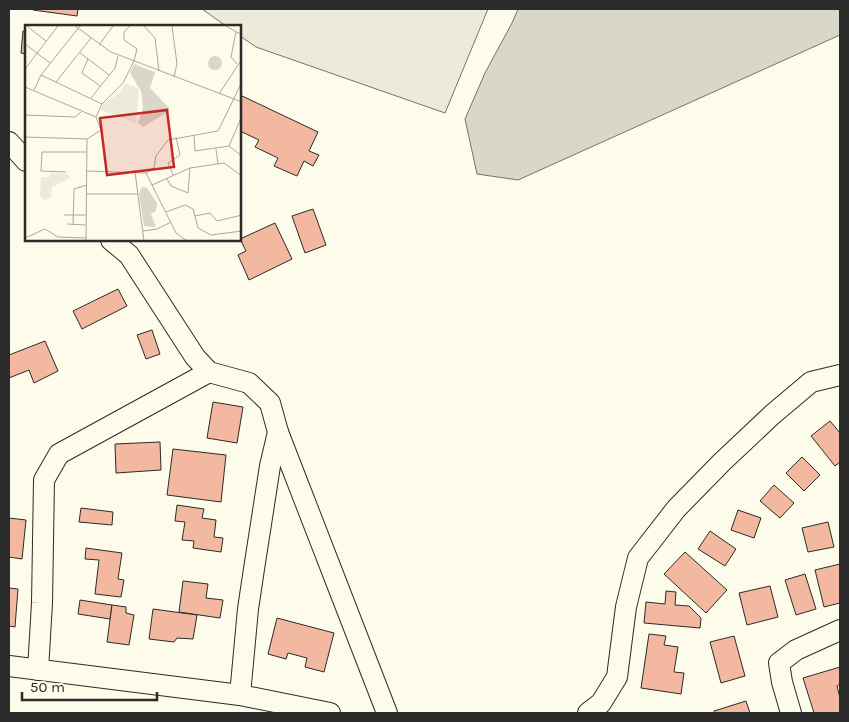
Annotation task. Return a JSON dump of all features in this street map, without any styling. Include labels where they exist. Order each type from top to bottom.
[{"type":"street","points":[[9,142],[25,160]]},
{"type":"street","points":[[112,241],[129,255],[195,357],[209,372],[249,383],[270,403],[278,432],[386,713]]},
{"type":"street","points":[[38,670],[42,603],[44,480],[59,454],[209,372]]},
{"type":"street","points":[[588,713],[600,703],[617,677],[626,606],[638,558],[676,509],[773,414],[811,382],[840,375]]},
{"type":"street","points":[[240,695],[248,609],[270,466],[278,432]]},
{"type":"street","points":[[791,713],[778,663],[796,650],[840,630]]},
{"type":"street","points":[[9,666],[240,695],[330,713]]},
{"type":"shaded area","points":[[202,9],[488,9],[445,113],[256,47],[241,37],[241,25],[225,25]]},
{"type":"shaded area","points":[[518,9],[840,9],[840,35],[518,180],[477,174],[465,119],[485,73]]},
{"type":"building","points":[[33,9],[78,9],[77,16]]},
{"type":"building","points":[[23,31],[25,31],[25,54],[21,53]]},
{"type":"building","points":[[241,95],[318,132],[309,151],[319,155],[313,166],[304,161],[297,176],[274,166],[278,158],[255,147],[259,140],[241,131]]},
{"type":"building","points":[[313,209],[326,245],[305,253],[292,216]]},
{"type":"building","points":[[275,223],[292,259],[249,280],[238,255],[246,251],[241,239]]},
{"type":"building","points":[[118,289],[127,306],[82,329],[73,311]]},
{"type":"building","points":[[152,330],[160,354],[146,359],[137,335]]},
{"type":"building","points":[[45,341],[58,371],[34,383],[29,370],[9,378],[9,355]]},
{"type":"building","points":[[213,402],[243,407],[237,443],[207,438]]},
{"type":"building","points":[[830,421],[840,433],[840,462],[835,466],[811,436]]},
{"type":"building","points":[[160,442],[161,470],[116,473],[115,444]]},
{"type":"building","points":[[173,449],[226,455],[221,502],[167,495]]},
{"type":"building","points":[[802,457],[820,475],[804,491],[786,473]]},
{"type":"building","points":[[774,485],[794,503],[780,518],[760,501]]},
{"type":"building","points":[[177,505],[204,509],[202,518],[216,520],[214,537],[223,538],[221,552],[193,548],[194,541],[182,540],[185,522],[175,521]]},
{"type":"building","points":[[81,508],[113,512],[112,525],[79,522]]},
{"type":"building","points":[[738,510],[761,518],[754,538],[731,530]]},
{"type":"building","points":[[9,518],[26,520],[22,559],[9,557]]},
{"type":"building","points":[[828,522],[834,547],[808,552],[802,528]]},
{"type":"building","points":[[710,531],[736,549],[725,566],[698,549]]},
{"type":"building","points":[[86,548],[122,553],[118,579],[124,580],[121,597],[95,594],[99,560],[85,559]]},
{"type":"building","points":[[685,552],[727,590],[706,613],[664,574]]},
{"type":"building","points":[[840,564],[840,603],[824,607],[815,570]]},
{"type":"building","points":[[805,574],[816,609],[796,615],[785,580]]},
{"type":"building","points":[[183,581],[208,584],[206,598],[223,600],[220,618],[179,612]]},
{"type":"building","points":[[770,586],[778,617],[747,625],[739,593]]},
{"type":"building","points":[[9,588],[18,589],[15,627],[9,626]]},
{"type":"building","points":[[666,591],[676,592],[675,605],[689,606],[701,618],[700,628],[644,623],[646,602],[665,604]]},
{"type":"building","points":[[80,600],[112,605],[110,619],[78,614]]},
{"type":"building","points":[[112,605],[126,607],[126,613],[134,615],[129,645],[107,642]]},
{"type":"building","points":[[153,609],[197,615],[193,639],[177,638],[174,642],[149,639]]},
{"type":"building","points":[[277,618],[334,633],[324,672],[305,667],[307,658],[288,653],[286,659],[268,654]]},
{"type":"building","points":[[649,634],[666,636],[664,645],[678,647],[674,672],[684,673],[681,694],[641,688]]},
{"type":"building","points":[[734,636],[745,676],[721,683],[710,642]]},
{"type":"building","points":[[840,667],[840,684],[837,686],[840,698],[840,713],[814,713],[803,678]]},
{"type":"building","points":[[746,701],[750,713],[715,713],[714,711]]}]
